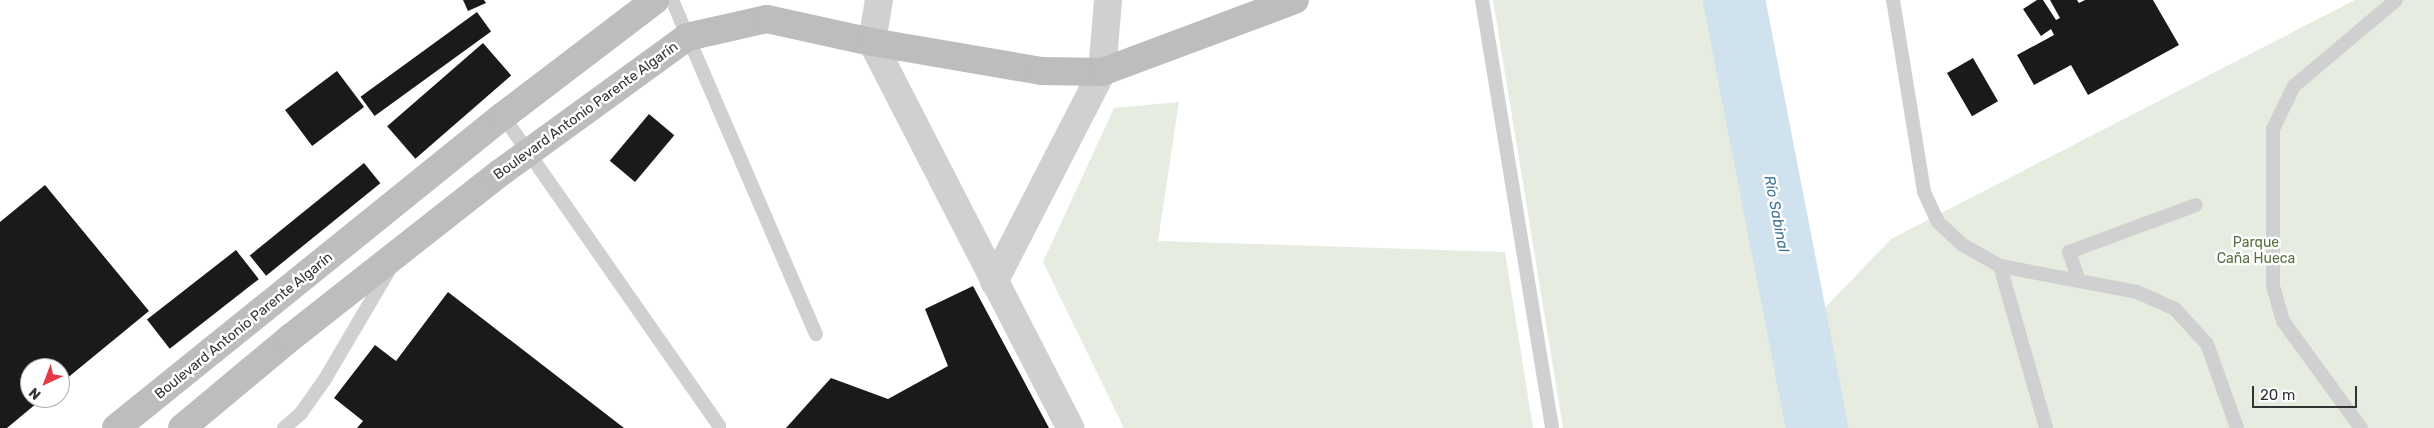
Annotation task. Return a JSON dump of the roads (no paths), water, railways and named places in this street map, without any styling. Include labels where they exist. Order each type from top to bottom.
[{"type":"main road","name":"Boulevard Antonio Parente Algarín","points":[[116,428],[503,116],[655,0]]},
{"type":"main road","name":"Boulevard Antonio Parente Algarín","points":[[182,428],[401,251],[528,152],[687,37],[768,19],[872,42],[1042,71],[1102,72],[1295,0]]},
{"type":"street","points":[[879,0],[872,42],[1070,428]]},
{"type":"street","points":[[994,282],[1102,72],[1108,0]]},
{"type":"lane","points":[[672,0],[816,334]]},
{"type":"lane","points":[[1482,0],[1552,428]]},
{"type":"lane","points":[[1893,0],[1924,192],[1938,222],[1962,245],[2000,266],[2137,292],[2175,309],[2207,344],[2237,428]]},
{"type":"lane","points":[[2361,428],[2283,321],[2273,285],[2273,129],[2294,86],[2396,0]]},
{"type":"lane","points":[[503,116],[719,426]]},
{"type":"lane","points":[[2079,281],[2069,252],[2196,205]]},
{"type":"lane","points":[[284,428],[301,413],[325,379],[401,251]]},
{"type":"lane","points":[[2000,266],[2046,428]]},
{"type":"waterway","name":"Río Sabinal","points":[[1734,0],[1817,428]]},
{"type":"park label","name":"Parque Caña Hueca","points":[[2256,252]]}]
